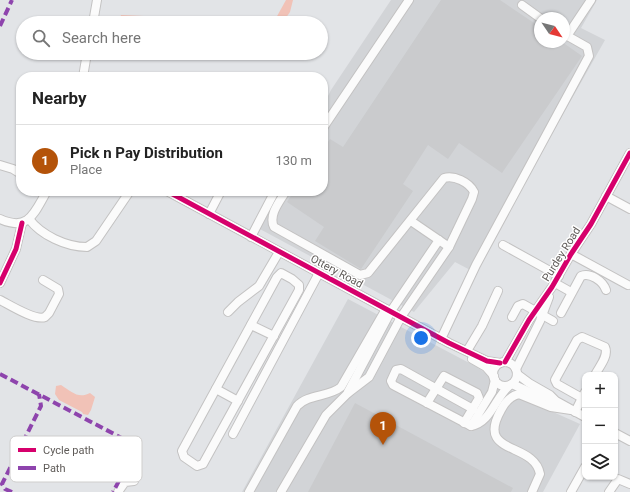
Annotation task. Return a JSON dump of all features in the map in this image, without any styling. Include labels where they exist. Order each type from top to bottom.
[{"type":"street","points":[[94,16],[97,0]]},
{"type":"street","points":[[328,121],[409,0]]},
{"type":"street","points":[[570,28],[591,0]]},
{"type":"street","points":[[522,6],[534,14]]},
{"type":"street","points":[[445,341],[476,266],[589,56],[587,47],[570,38]]},
{"type":"street","points":[[84,72],[86,60]]},
{"type":"street","name":"Purdey Road","points":[[517,371],[538,314],[571,254],[584,235],[630,154]]},
{"type":"street","points":[[0,165],[16,171]]},
{"type":"street","points":[[249,492],[297,406],[302,401],[334,391],[341,387],[394,313],[449,247],[474,195],[470,187],[453,177],[444,178],[368,273],[360,275],[274,227],[272,219],[274,211],[283,196]]},
{"type":"street","points":[[0,219],[12,224],[22,224],[29,219],[43,196]]},
{"type":"street","points":[[29,219],[36,228],[59,241],[86,247],[96,241],[127,196]]},
{"type":"street","name":"Ottery Road","points":[[176,196],[445,341],[487,361],[502,363]]},
{"type":"street","points":[[208,214],[218,196]]},
{"type":"street","points":[[251,237],[272,196]]},
{"type":"street","points":[[606,196],[630,209]]},
{"type":"street","points":[[411,221],[449,247]]},
{"type":"street","points":[[0,283],[16,249],[22,224]]},
{"type":"street","points":[[348,393],[394,313],[439,240]]},
{"type":"street","points":[[502,245],[571,292]]},
{"type":"street","points":[[228,312],[238,302],[259,286],[280,252]]},
{"type":"street","points":[[571,254],[628,285]]},
{"type":"street","points":[[281,273],[299,285],[299,290],[292,304],[203,464],[197,466],[184,457],[182,451],[251,325],[277,277],[281,273]]},
{"type":"street","points":[[233,434],[319,273]]},
{"type":"street","points":[[561,313],[578,278],[583,274],[601,282],[606,290]]},
{"type":"street","points":[[0,300],[39,318],[45,317],[59,294],[58,289],[43,280]]},
{"type":"street","points":[[467,351],[482,326],[498,291]]},
{"type":"street","points":[[292,304],[304,303]]},
{"type":"street","points":[[512,317],[520,304],[525,305],[538,314],[553,321]]},
{"type":"street","points":[[281,492],[326,415],[348,393],[369,377],[394,313]]},
{"type":"street","name":"Purdey Road","points":[[502,363],[538,314]]},
{"type":"street","points":[[251,325],[274,336]]},
{"type":"street","points":[[582,395],[557,384],[555,380],[577,340],[582,337],[605,347],[607,350],[597,372]]},
{"type":"street","name":"Ottery Road","points":[[445,341],[456,350],[486,367],[494,378]]},
{"type":"street","points":[[468,425],[492,392],[495,369],[502,363],[509,362],[529,383],[550,395],[556,401],[582,416]]},
{"type":"street","points":[[473,409],[401,369],[396,370],[391,381],[392,384],[468,425],[485,420],[499,395],[510,385],[517,371]]},
{"type":"street","points":[[427,403],[442,376],[453,380],[478,394],[479,398],[473,409],[468,425]]},
{"type":"street","points":[[494,378],[501,385],[510,385],[547,400],[556,401]]},
{"type":"street","points":[[216,389],[238,401]]},
{"type":"street","points":[[532,492],[540,474],[537,464],[497,438],[493,430],[495,420],[507,400],[519,394],[547,406],[573,411]]},
{"type":"street","points":[[573,411],[582,397]]},
{"type":"street","points":[[618,435],[630,441]]},
{"type":"street","points":[[571,492],[582,472]]},
{"type":"street","points":[[609,492],[618,479],[630,484]]},
{"type":"street","points":[[118,492],[125,482]]},
{"type":"shaded area","points":[[286,0],[293,0],[290,12],[287,16],[277,16]]},
{"type":"shaded area","points":[[391,0],[597,0],[581,28],[605,40],[474,272],[455,262],[414,312],[258,228],[275,196],[328,196],[328,96]]},
{"type":"shaded area","points":[[121,15],[144,16],[121,16]]},
{"type":"shaded area","points":[[348,299],[475,366],[524,399],[580,424],[543,492],[242,492]]},
{"type":"shaded area","points":[[61,385],[75,394],[86,395],[90,393],[95,397],[88,415],[83,414],[82,412],[59,400],[55,394],[56,386]]},
{"type":"building","points":[[441,0],[500,0],[534,23],[534,48],[570,48],[582,56],[502,173],[459,143],[448,159],[428,145],[403,184],[413,191],[361,269],[315,241],[324,227],[287,202],[291,196],[328,196],[328,142],[330,139],[343,147]]},
{"type":"building","points":[[355,403],[513,488],[511,492],[308,492]]},
{"type":"marked path","points":[[0,26],[12,0]]},
{"type":"marked path","points":[[0,374],[118,436]]},
{"type":"marked path","points":[[26,436],[41,406],[39,394]]},
{"type":"marked path","points":[[10,468],[2,484],[5,489],[12,492]]},
{"type":"marked path","points":[[113,492],[118,482]]},
{"type":"cycle path","points":[[505,362],[529,320],[552,287],[571,254],[591,224],[630,153]]},
{"type":"cycle path","points":[[176,196],[449,343],[487,361],[500,363]]},
{"type":"cycle path","points":[[0,283],[16,249],[22,223]]},
{"type":"place","name":"Pick n Pay Distribution","points":[[383,445]]}]
